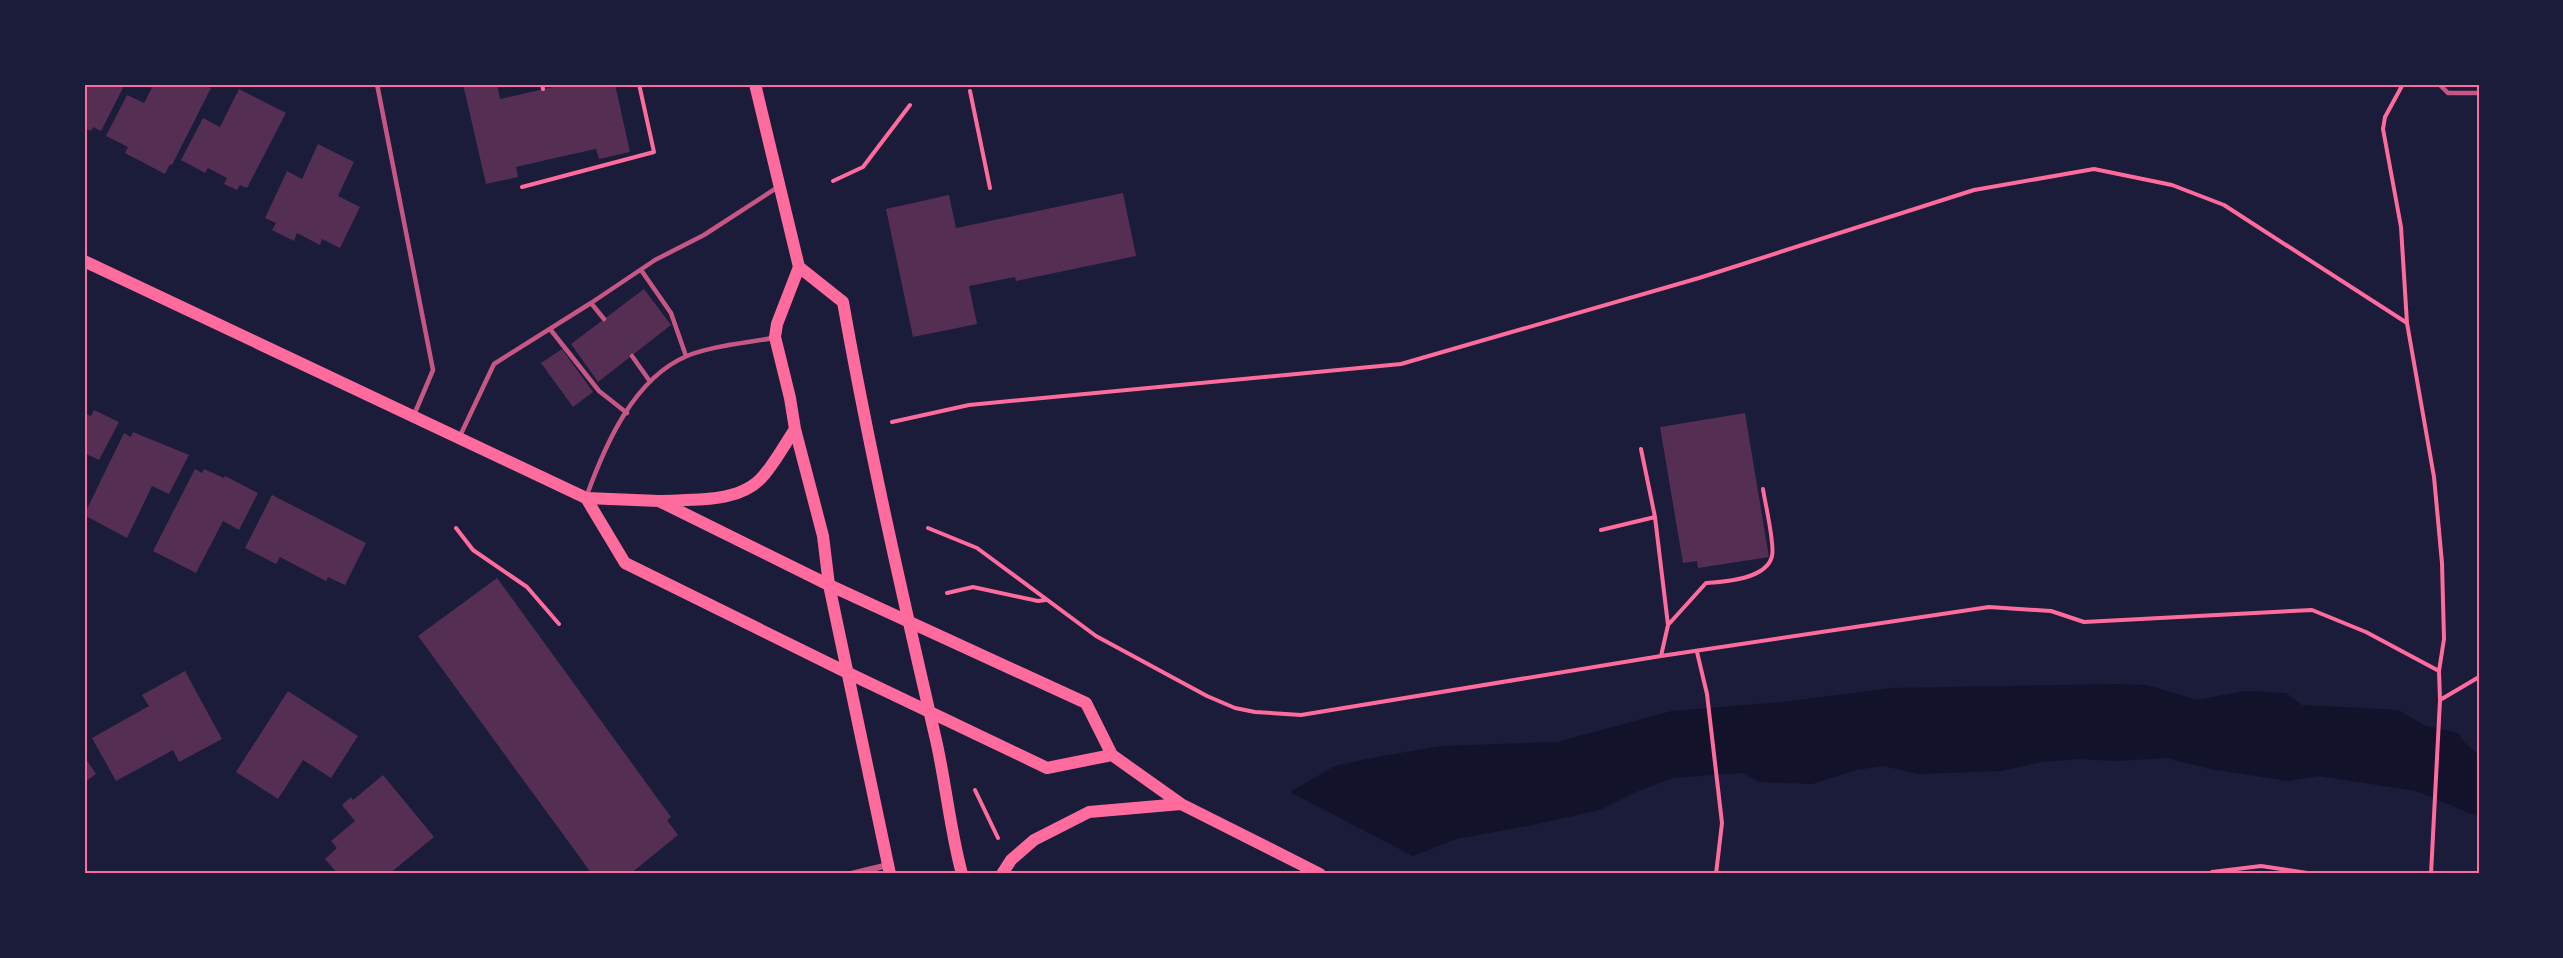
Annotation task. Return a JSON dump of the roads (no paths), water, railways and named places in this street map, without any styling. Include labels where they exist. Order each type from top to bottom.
[{"type":"main road","points":[[754,84],[799,267],[777,324],[775,337],[795,429],[823,536],[829,585],[846,672],[889,869]]},
{"type":"main road","points":[[84,261],[412,418],[586,498],[659,501],[720,497],[748,490],[763,477],[795,429]]},
{"type":"main road","points":[[799,267],[843,302],[865,429],[945,778],[955,851],[962,874]]},
{"type":"main road","points":[[586,498],[625,563],[846,672],[1047,768],[1112,755]]},
{"type":"main road","points":[[659,501],[829,585],[1086,703],[1112,755],[1181,804],[1320,874]]},
{"type":"main road","points":[[1002,874],[1011,860],[1034,840],[1089,812],[1181,804]]},
{"type":"street","points":[[851,874],[889,869]]},
{"type":"lane","points":[[377,84],[434,370],[412,418]]},
{"type":"lane","points":[[2439,84],[2448,93],[2479,93]]},
{"type":"lane","points":[[459,439],[494,364],[641,270],[704,235],[779,186]]},
{"type":"lane","points":[[641,270],[671,313],[686,356]]},
{"type":"lane","points":[[591,303],[604,319]]},
{"type":"lane","points":[[550,329],[599,392],[627,412]]},
{"type":"lane","points":[[586,498],[604,449],[649,380],[686,356],[775,337]]},
{"type":"lane","points":[[632,356],[649,380]]}]
